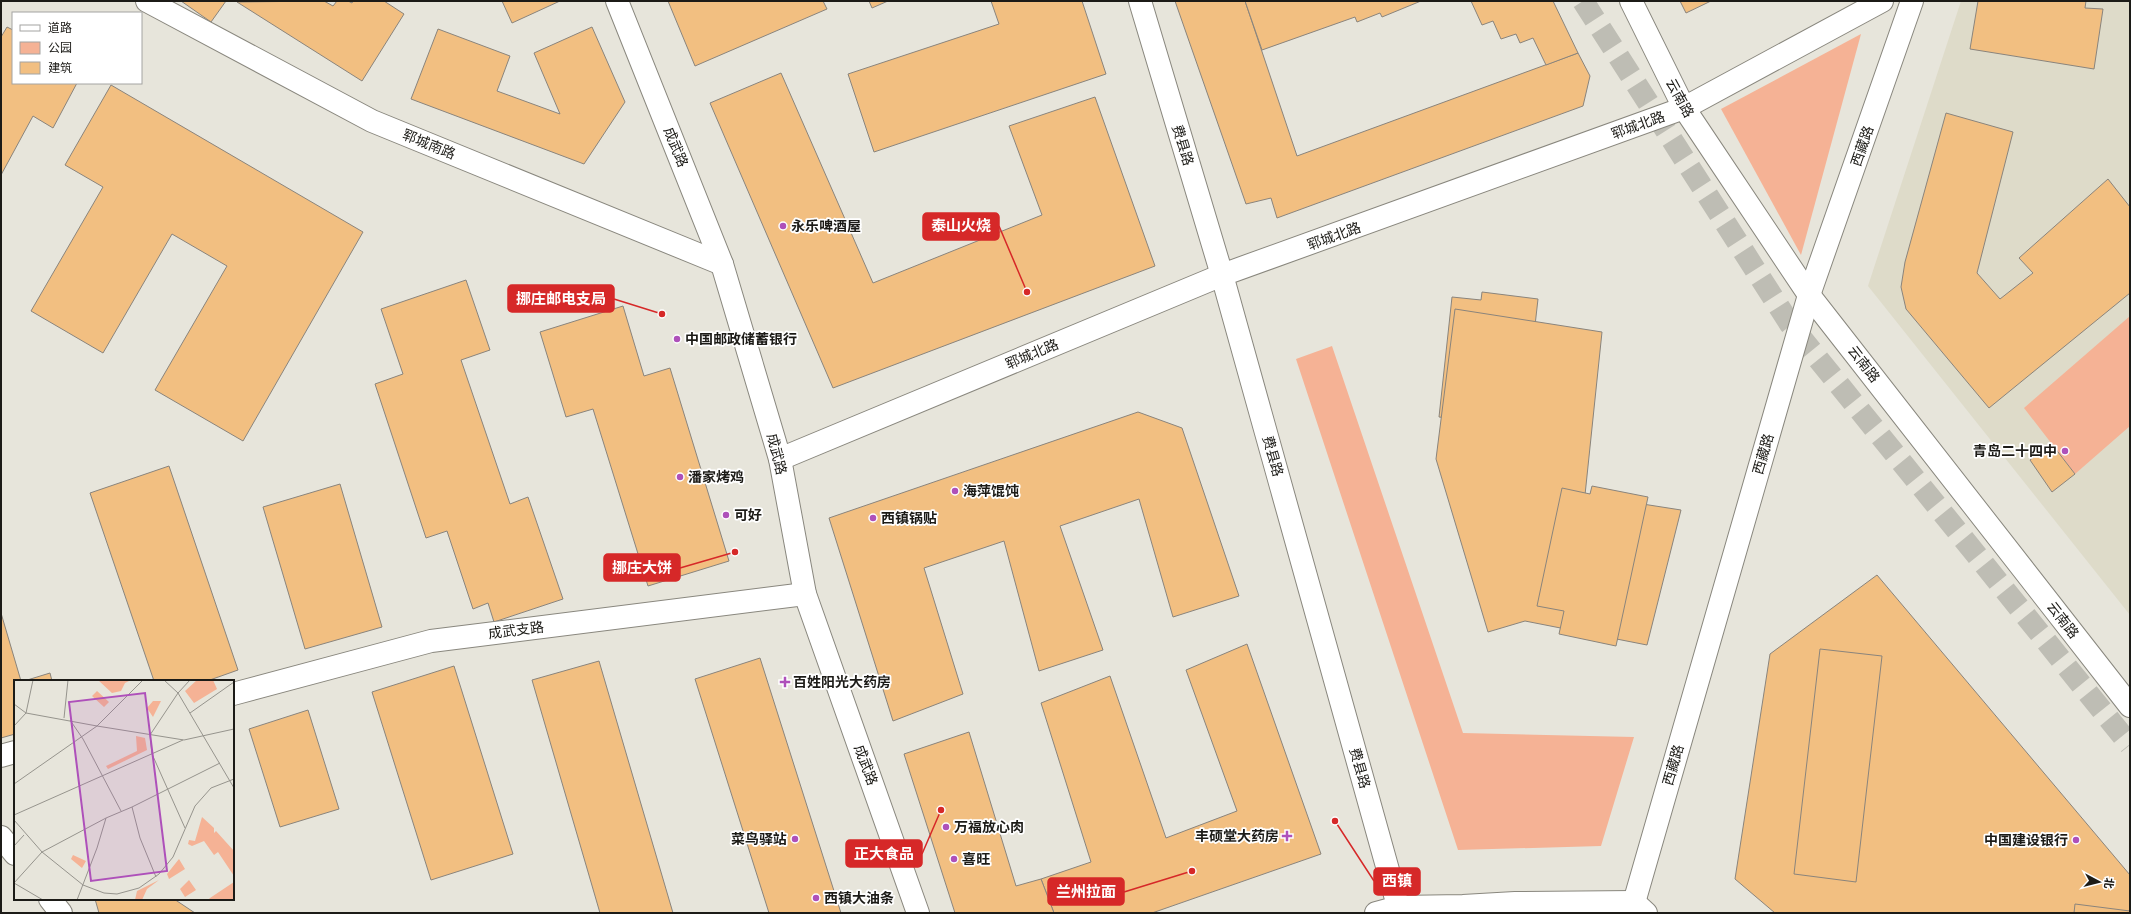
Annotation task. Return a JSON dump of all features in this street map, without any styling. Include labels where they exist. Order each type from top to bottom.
[{"type":"street","name":"郓城南路","points":[[147,1],[372,121],[722,264]]},
{"type":"street","name":"成武路","points":[[618,1],[722,264],[780,458],[805,594],[918,913]]},
{"type":"street","name":"费县路","points":[[1140,1],[1222,275],[1399,910]]},
{"type":"street","name":"云南路","points":[[1631,1],[1684,108],[1809,295],[2130,706]]},
{"type":"street","name":"郓城北路","points":[[780,458],[1222,275],[1684,108],[1882,1]]},
{"type":"street","name":"西藏路","points":[[1637,909],[1809,295],[1912,1]]},
{"type":"street","name":"成武支路","points":[[234,694],[431,641],[805,594]]},
{"type":"street","points":[[1,756],[14,752]]},
{"type":"street","points":[[1,837],[14,853]]},
{"type":"street","points":[[51,900],[62,913]]},
{"type":"street","points":[[1376,913],[1399,910],[1515,903],[1637,909]]},
{"type":"shaded area","name":"青岛二十四中","points":[[1961,1],[2130,1],[2130,615],[1868,286]]},
{"type":"green space","points":[[1861,34],[1801,255],[1721,109]]},
{"type":"green space","points":[[2130,316],[2130,426],[2075,474],[2024,408]]},
{"type":"green space","points":[[1332,346],[1463,733],[1634,737],[1601,846],[1458,850],[1296,359]]},
{"type":"building","points":[[181,1],[226,1],[211,22]]},
{"type":"building","points":[[324,1],[333,6],[337,1],[348,1],[352,3],[353,1],[384,1],[404,14],[362,81],[237,2]]},
{"type":"building","points":[[502,1],[560,1],[512,23]]},
{"type":"building","points":[[668,1],[823,1],[827,9],[695,66]]},
{"type":"building","points":[[869,1],[888,1],[872,8]]},
{"type":"building","points":[[991,1],[1082,1],[1106,74],[874,152],[848,74],[999,24]]},
{"type":"building","points":[[1175,1],[1245,1],[1297,156],[1578,53],[1590,76],[1583,106],[1277,218],[1271,198],[1246,204]]},
{"type":"building","points":[[1245,1],[1421,1],[1382,17],[1380,13],[1357,22],[1355,17],[1262,50]]},
{"type":"building","points":[[1471,1],[1553,1],[1578,53],[1546,65],[1533,38],[1520,43],[1516,34],[1501,39],[1493,21],[1482,25]]},
{"type":"building","points":[[1680,1],[1711,1],[1686,13]]},
{"type":"building","points":[[1978,1],[2086,1],[2085,8],[2103,9],[2094,69],[1970,49]]},
{"type":"building","points":[[7,27],[12,30],[12,84],[76,84],[53,128],[33,116],[1,175],[1,37]]},
{"type":"building","points":[[592,27],[625,102],[584,164],[411,99],[438,29],[510,56],[497,91],[560,114],[534,53]]},
{"type":"building","points":[[781,73],[873,283],[1042,215],[1009,126],[1095,97],[1155,266],[833,388],[710,103]]},
{"type":"building","points":[[111,85],[363,232],[243,441],[155,390],[227,266],[172,234],[103,353],[31,311],[103,187],[65,165]]},
{"type":"building","points":[[1946,113],[2013,132],[1977,273],[2000,299],[2033,273],[2019,258],[2108,179],[2130,207],[2130,293],[1989,408],[1906,309],[1901,287],[1905,262]]},
{"type":"building","points":[[466,280],[490,350],[461,360],[510,504],[528,497],[563,599],[494,622],[488,603],[473,609],[447,531],[426,538],[375,384],[403,374],[381,309]]},
{"type":"building","points":[[1482,292],[1538,299],[1521,449],[1464,443],[1466,420],[1439,417],[1452,297],[1481,300]]},
{"type":"building","points":[[623,306],[644,376],[670,368],[729,561],[648,586],[593,409],[566,417],[540,332]]},
{"type":"building","points":[[1455,309],[1602,332],[1585,495],[1681,510],[1647,645],[1525,621],[1488,632],[1436,459]]},
{"type":"building","points":[[1138,412],[1182,428],[1239,596],[1173,617],[1139,499],[1060,526],[1103,650],[1039,671],[1004,541],[924,568],[963,694],[893,721],[829,518]]},
{"type":"building","points":[[2051,443],[2075,474],[2052,492],[2030,460]]},
{"type":"building","points":[[169,466],[238,670],[210,680],[154,680],[90,493]]},
{"type":"building","points":[[340,484],[382,627],[305,649],[263,507]]},
{"type":"building","points":[[1592,486],[1648,497],[1616,646],[1559,634],[1564,611],[1537,606],[1562,488],[1590,494]]},
{"type":"building","points":[[1877,575],[2130,875],[2130,913],[1775,913],[1735,879],[1770,654]]},
{"type":"building","points":[[1,613],[21,680],[14,680],[14,734],[1,738]]},
{"type":"building","points":[[1247,644],[1321,854],[1152,913],[1054,913],[1041,879],[1091,862],[1041,703],[1110,676],[1166,838],[1237,811],[1186,670]]},
{"type":"building","points":[[1820,649],[1882,656],[1856,882],[1794,874]]},
{"type":"building","points":[[760,658],[841,913],[769,913],[695,679]]},
{"type":"building","points":[[599,661],[673,913],[600,913],[532,680]]},
{"type":"building","points":[[454,666],[513,854],[431,880],[372,692]]},
{"type":"building","points":[[50,673],[52,680],[27,680]]},
{"type":"building","points":[[308,710],[339,809],[280,827],[249,729]]},
{"type":"building","points":[[969,732],[1016,886],[1041,879],[1054,913],[955,913],[904,754]]},
{"type":"building","points":[[95,900],[176,900],[195,913],[99,913]]},
{"type":"building","points":[[2075,904],[2130,911],[2130,913],[2074,913]]},
{"type":"tunnel","points":[[1583,1],[1790,324],[2130,745]]},
{"type":"place","name":"永乐啤酒屋","points":[[783,226]]},
{"type":"place","name":"泰山火烧","points":[[1027,292]]},
{"type":"place","name":"挪庄邮电支局","points":[[662,314]]},
{"type":"place","name":"中国邮政储蓄银行","points":[[677,339]]},
{"type":"place","name":"青岛二十四中","points":[[2065,451]]},
{"type":"place","name":"潘家烤鸡","points":[[680,477]]},
{"type":"place","name":"海萍馄饨","points":[[955,491]]},
{"type":"place","name":"可好","points":[[726,515]]},
{"type":"place","name":"西镇锅贴","points":[[873,518]]},
{"type":"place","name":"挪庄大饼","points":[[735,552]]},
{"type":"place","name":"百姓阳光大药房","points":[[785,682]]},
{"type":"place","name":"正大食品","points":[[941,810]]},
{"type":"place","name":"西镇","points":[[1335,821]]},
{"type":"place","name":"万福放心肉","points":[[946,827]]},
{"type":"place","name":"丰硕堂大药房","points":[[1287,836]]},
{"type":"place","name":"菜鸟驿站","points":[[795,839]]},
{"type":"place","name":"中国建设银行","points":[[2076,840]]},
{"type":"place","name":"喜旺","points":[[954,859]]},
{"type":"place","name":"兰州拉面","points":[[1192,871]]},
{"type":"place","name":"西镇大油条","points":[[816,898]]}]
